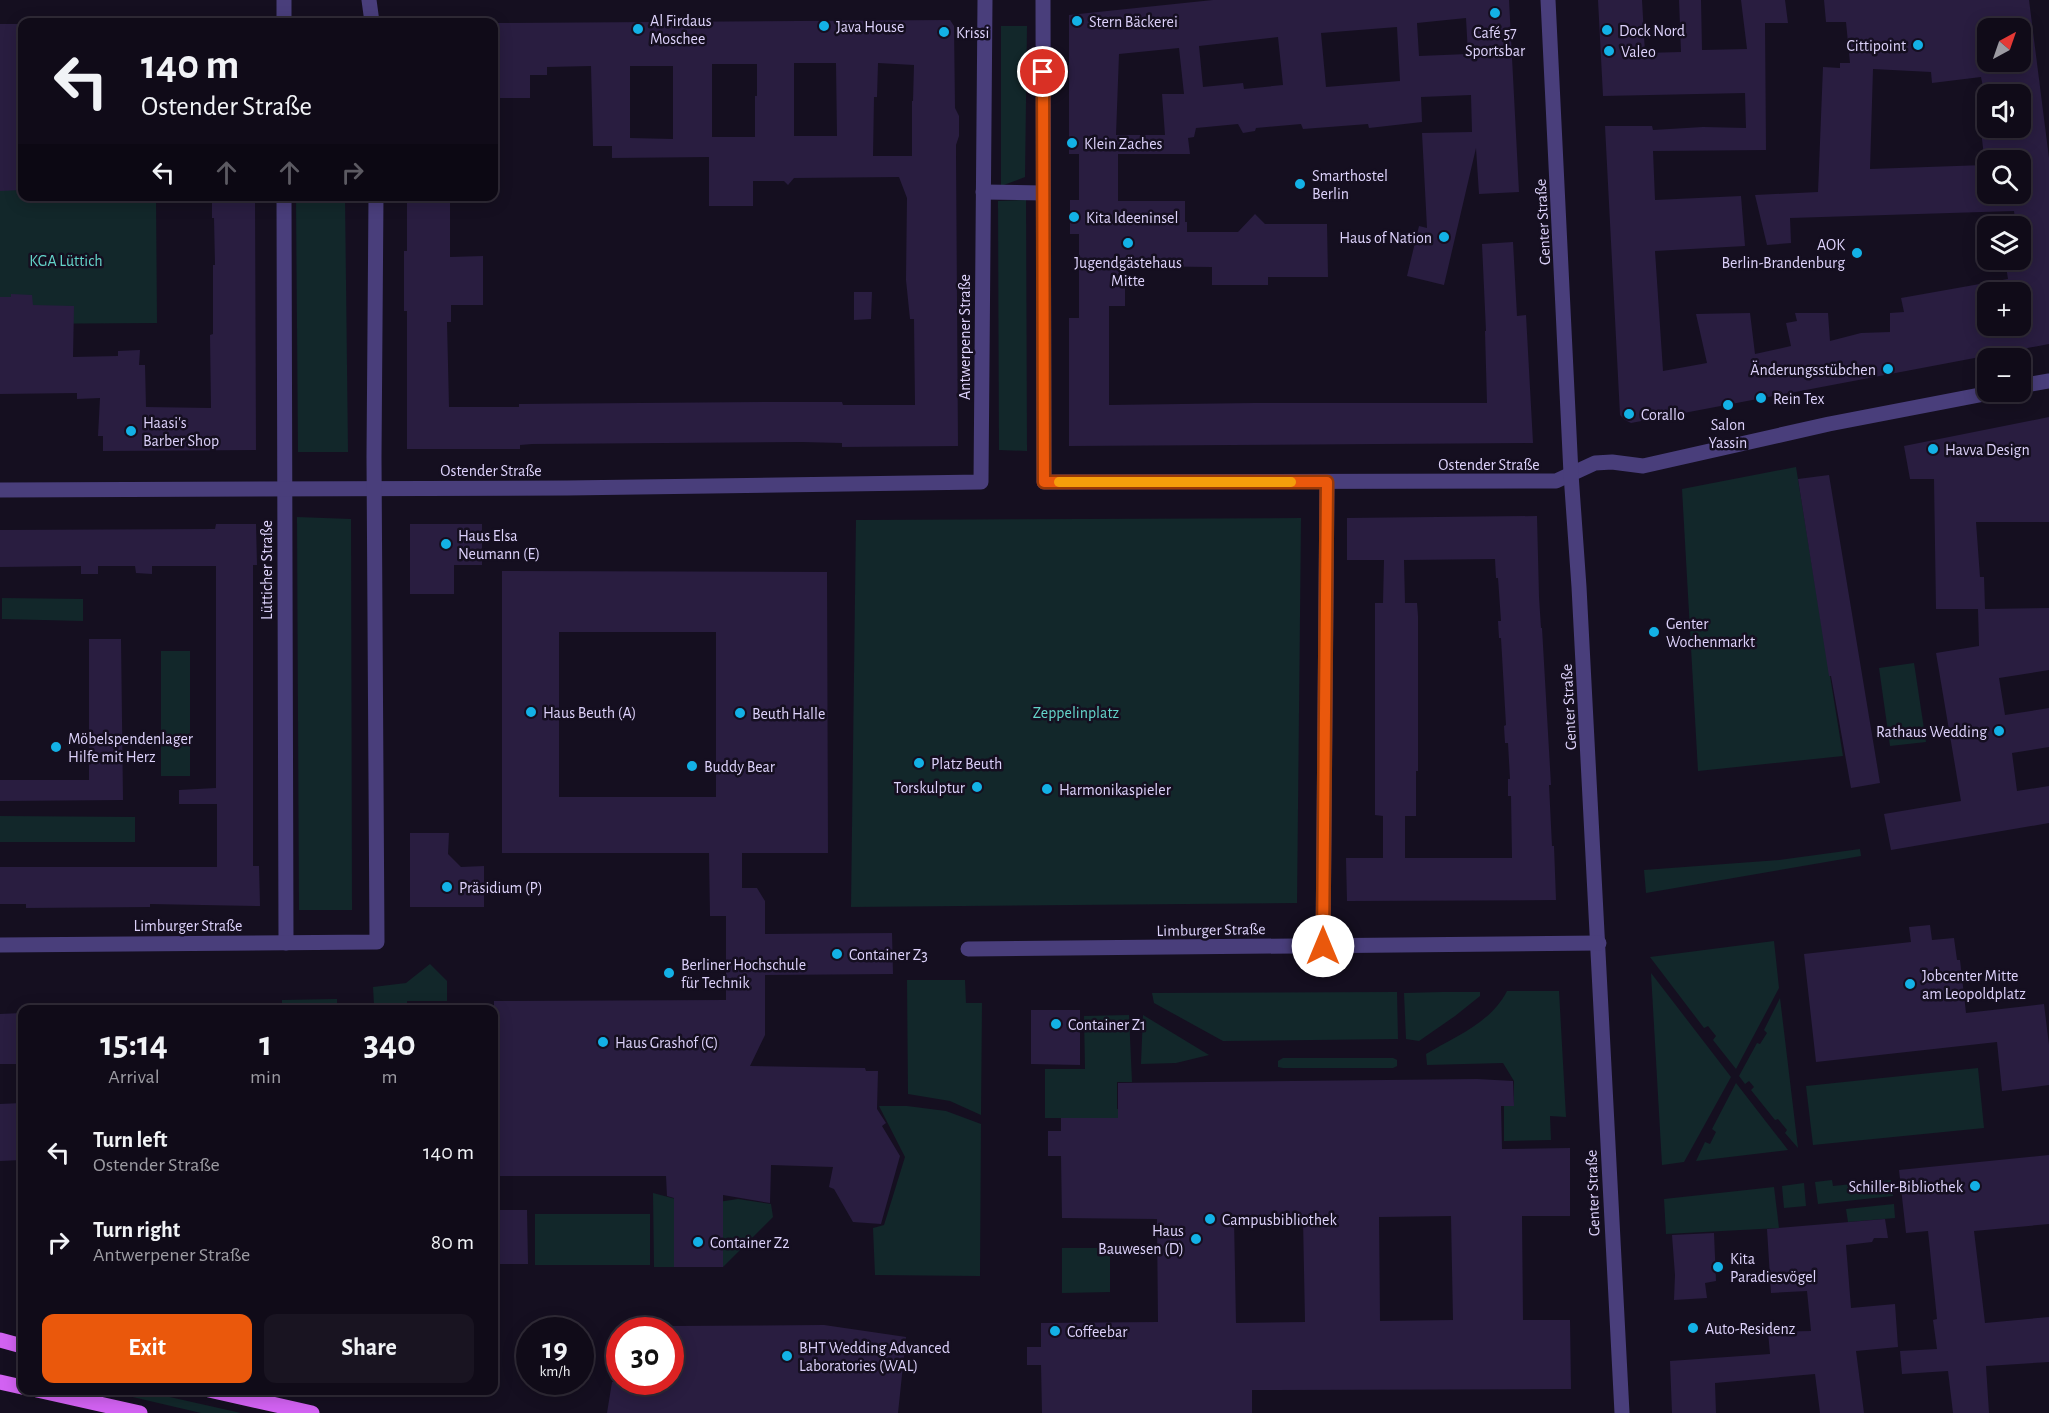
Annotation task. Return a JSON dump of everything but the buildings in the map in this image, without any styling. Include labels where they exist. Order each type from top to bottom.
[{"type":"main road","points":[[0,1340],[18,1345]]},
{"type":"main road","points":[[0,1382],[18,1386]]},
{"type":"main road","points":[[59,1395],[140,1413]]},
{"type":"main road","points":[[231,1395],[312,1413]]},
{"type":"street","points":[[284,0],[284,18]]},
{"type":"street","points":[[369,0],[371,18]]},
{"type":"street","name":"Antwerpener Straße","points":[[981,482],[985,0]]},
{"type":"street","points":[[983,192],[1043,192],[1043,0]]},
{"type":"street","name":"Genter Straße","points":[[1548,0],[1571,474],[1580,587],[1622,1413]]},
{"type":"street","name":"Ostender Straße","points":[[1043,192],[1044,482],[1556,482],[1595,463],[1612,462],[1643,466],[1829,424],[1977,395]]},
{"type":"street","name":"Lütticher Straße","points":[[284,201],[286,942]]},
{"type":"street","points":[[375,487],[376,201]]},
{"type":"street","points":[[2031,384],[2049,381]]},
{"type":"street","name":"Ostender Straße","points":[[0,490],[555,488],[981,482]]},
{"type":"street","points":[[1323,946],[1327,482]]},
{"type":"street","name":"Limburger Straße","points":[[0,945],[377,942],[375,487]]},
{"type":"street","name":"Limburger Straße","points":[[968,949],[1599,943]]},
{"type":"green space","points":[[1001,26],[1027,26],[1025,177],[1001,186]]},
{"type":"green space","name":"KGA Lüttich","points":[[0,161],[18,161],[18,201],[156,201],[157,323],[0,324]]},
{"type":"green space","points":[[1026,200],[1027,451],[999,450],[998,201]]},
{"type":"green space","points":[[296,201],[345,201],[348,452],[298,452]]},
{"type":"green space","points":[[1796,467],[1843,756],[1698,771],[1682,489]]},
{"type":"green space","points":[[297,517],[351,519],[352,910],[299,910]]},
{"type":"green space","name":"Zeppelinplatz","points":[[1301,518],[1297,903],[851,907],[856,520]]},
{"type":"green space","points":[[2,598],[83,599],[83,621],[2,619]]},
{"type":"green space","points":[[161,651],[190,651],[190,776],[161,776]]},
{"type":"green space","points":[[1914,663],[1926,742],[1890,746],[1879,668]]},
{"type":"green space","points":[[0,816],[135,817],[135,842],[0,842]]},
{"type":"green space","points":[[1860,849],[1861,856],[1646,893],[1644,870],[1779,860]]},
{"type":"green space","points":[[1774,941],[1779,988],[1736,1069],[1713,1040],[1716,1036],[1708,1026],[1704,1028],[1650,957]]},
{"type":"green space","points":[[430,964],[447,981],[447,1001],[407,1001],[407,1005],[374,1005],[373,987],[406,983]]},
{"type":"green space","points":[[1651,973],[1731,1077],[1684,1162],[1662,1165]]},
{"type":"green space","points":[[907,980],[965,980],[966,1003],[982,1003],[981,1115],[950,1101],[908,1094]]},
{"type":"green space","points":[[1507,991],[1559,991],[1566,1117],[1550,1116],[1551,1140],[1504,1141],[1504,1106],[1514,1106],[1514,1081],[1503,1063],[1427,1065],[1426,1054],[1482,1021],[1492,1012]]},
{"type":"green space","points":[[1397,992],[1398,1039],[1223,1041],[1154,1003],[1152,993]]},
{"type":"green space","points":[[1480,992],[1480,996],[1419,1041],[1406,1039],[1404,993]]},
{"type":"green space","points":[[1780,998],[1798,1148],[1785,1133],[1787,1130],[1778,1119],[1775,1120],[1751,1090],[1754,1087],[1749,1081],[1745,1084],[1739,1076],[1757,1043],[1760,1044],[1767,1033],[1764,1030]]},
{"type":"green space","points":[[337,999],[337,1005],[282,1005],[282,1000]]},
{"type":"green space","points":[[1129,1015],[1132,1082],[1117,1082],[1117,1109],[1132,1109],[1133,1118],[1045,1118],[1045,1069],[1085,1069],[1084,1016]]},
{"type":"green space","points":[[1143,1015],[1209,1055],[1176,1063],[1141,1064]]},
{"type":"green space","points":[[1283,1058],[1393,1058],[1397,1060],[1397,1066],[1393,1068],[1278,1067],[1278,1061]]},
{"type":"green space","points":[[1978,1068],[1984,1128],[1813,1145],[1806,1086]]},
{"type":"green space","points":[[1736,1083],[1788,1150],[1696,1161],[1705,1142],[1710,1144],[1716,1132],[1712,1129]]},
{"type":"green space","points":[[879,1106],[907,1106],[946,1111],[981,1124],[980,1276],[875,1275],[873,1228],[884,1225],[905,1157]]},
{"type":"green space","points":[[1832,1180],[1833,1186],[1891,1180],[1893,1196],[1818,1204],[1815,1182]]},
{"type":"green space","points":[[1804,1183],[1806,1206],[1784,1208],[1782,1186]]},
{"type":"green space","points":[[1774,1187],[1779,1228],[1666,1234],[1664,1199]]},
{"type":"green space","points":[[653,1193],[698,1205],[738,1199],[771,1204],[773,1217],[723,1267],[723,1217],[674,1216],[674,1267],[654,1267]]},
{"type":"green space","points":[[1894,1204],[1895,1218],[1848,1222],[1846,1209]]},
{"type":"green space","points":[[535,1214],[650,1214],[650,1265],[535,1265]]},
{"type":"green space","points":[[1062,1248],[1110,1248],[1110,1292],[1062,1293]]},
{"type":"green space","points":[[124,1395],[161,1395],[241,1413],[201,1413]]},
{"type":"slow traffic","points":[[1059,482],[1291,482]]},
{"type":"place","name":"Café 57 Sportsbar","points":[[1495,13]]},
{"type":"place","name":"Stern Bäckerei","points":[[1077,21]]},
{"type":"place","name":"Java House","points":[[824,26]]},
{"type":"place","name":"Al Firdaus Moschee","points":[[638,29]]},
{"type":"place","name":"Dock Nord","points":[[1607,30]]},
{"type":"place","name":"Krissi","points":[[944,32]]},
{"type":"place","name":"Cittipoint","points":[[1918,45]]},
{"type":"place","name":"Valeo","points":[[1609,51]]},
{"type":"place","name":"Klein Zaches","points":[[1072,143]]},
{"type":"place","name":"Smarthostel Berlin","points":[[1300,184]]},
{"type":"place","name":"Kita Ideeninsel","points":[[1074,217]]},
{"type":"place","name":"Haus of Nation","points":[[1444,237]]},
{"type":"place","name":"Jugendgästehaus Mitte","points":[[1128,243]]},
{"type":"place","name":"AOK Berlin-Brandenburg","points":[[1857,253]]},
{"type":"place","name":"Änderungsstübchen","points":[[1888,369]]},
{"type":"place","name":"Rein Tex","points":[[1761,398]]},
{"type":"place","name":"Salon Yassin","points":[[1728,405]]},
{"type":"place","name":"Corallo","points":[[1629,414]]},
{"type":"place","name":"Haasi's Barber Shop","points":[[131,431]]},
{"type":"place","name":"Havva Design","points":[[1933,449]]},
{"type":"place","name":"Haus Elsa Neumann (E)","points":[[446,544]]},
{"type":"place","name":"Genter Wochenmarkt","points":[[1654,632]]},
{"type":"place","name":"Haus Beuth (A)","points":[[531,712]]},
{"type":"place","name":"Beuth Halle","points":[[740,713]]},
{"type":"place","name":"Rathaus Wedding","points":[[1999,731]]},
{"type":"place","name":"Möbelspendenlager Hilfe mit Herz","points":[[56,747]]},
{"type":"place","name":"Platz Beuth","points":[[919,763]]},
{"type":"place","name":"Buddy Bear","points":[[692,766]]},
{"type":"place","name":"Torskulptur","points":[[977,787]]},
{"type":"place","name":"Harmonikaspieler","points":[[1047,789]]},
{"type":"place","name":"Präsidium (P)","points":[[447,887]]},
{"type":"place","name":"Container Z3","points":[[837,954]]},
{"type":"place","name":"Berliner Hochschule für Technik","points":[[669,973]]},
{"type":"place","name":"Jobcenter Mitte am Leopoldplatz","points":[[1910,984]]},
{"type":"place","name":"Container Z1","points":[[1056,1024]]},
{"type":"place","name":"Haus Grashof (C)","points":[[603,1042]]},
{"type":"place","name":"Schiller-Bibliothek","points":[[1975,1186]]},
{"type":"place","name":"Campusbibliothek","points":[[1210,1219]]},
{"type":"place","name":"Haus Bauwesen (D)","points":[[1196,1239]]},
{"type":"place","name":"Container Z2","points":[[698,1242]]},
{"type":"place","name":"Kita Paradiesvögel","points":[[1718,1267]]},
{"type":"place","name":"Auto-Residenz","points":[[1693,1328]]},
{"type":"place","name":"Coffeebar","points":[[1055,1331]]},
{"type":"place","name":"BHT Wedding Advanced Laboratories (WAL)","points":[[787,1356]]},
{"type":"route","points":[[1043,72],[1044,482],[1327,482],[1323,946]]}]
